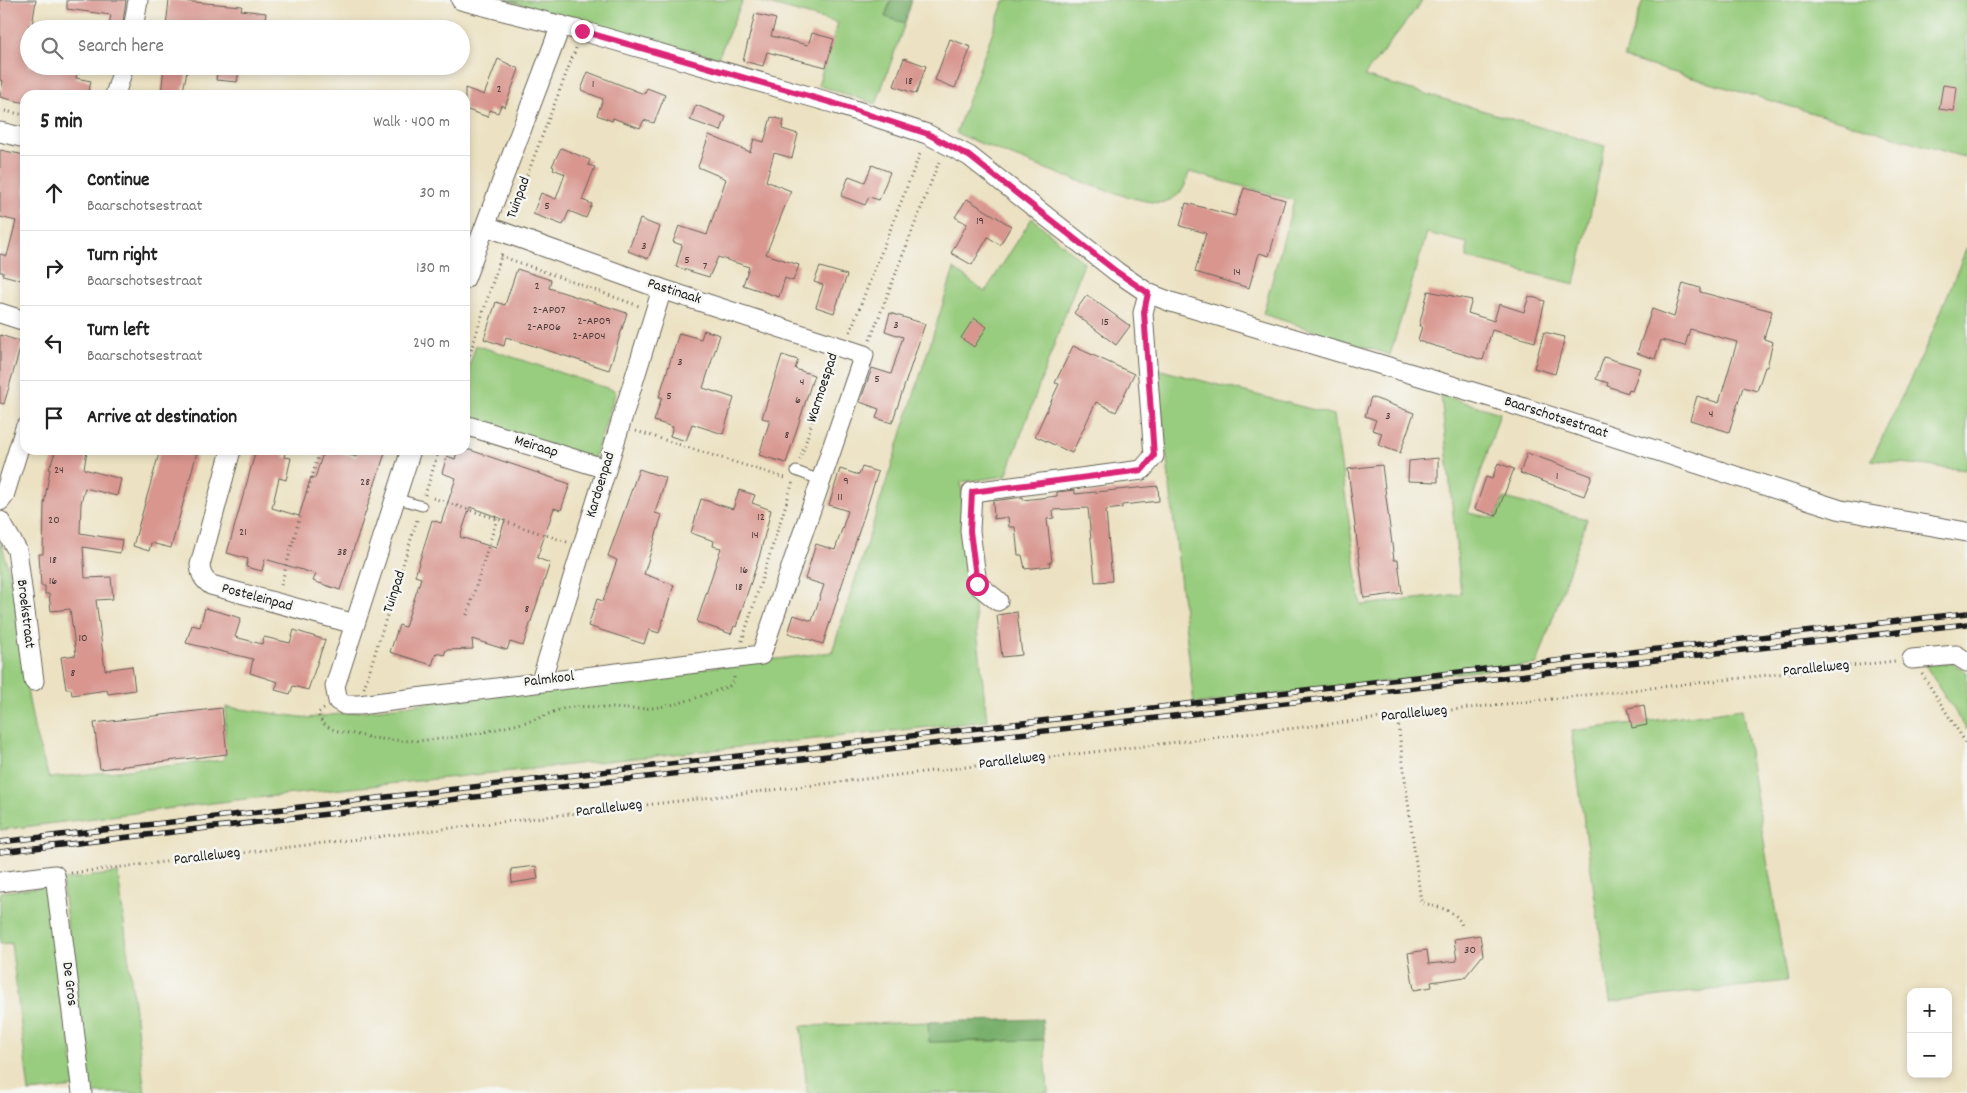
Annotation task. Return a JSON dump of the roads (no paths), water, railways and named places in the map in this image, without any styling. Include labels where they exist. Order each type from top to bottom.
[{"type":"street","points":[[135,20],[138,0]]},
{"type":"street","name":"Baarschotsestraat","points":[[461,0],[562,25],[836,104],[928,134],[969,156],[1109,266],[1148,293],[1493,398],[1841,510],[1967,532]]},
{"type":"street","name":"Tuinpad","points":[[470,249],[486,226],[562,25]]},
{"type":"street","points":[[117,90],[121,75]]},
{"type":"street","points":[[0,132],[20,137]]},
{"type":"street","name":"Pastinaak","points":[[486,226],[662,289],[864,354]]},
{"type":"street","name":"Kardoenpad","points":[[541,681],[662,289]]},
{"type":"street","points":[[998,601],[977,584],[970,531],[972,492],[1142,470],[1154,456],[1144,312],[1148,293]]},
{"type":"street","points":[[0,313],[20,319]]},
{"type":"street","name":"Warmoespad","points":[[761,655],[864,354]]},
{"type":"street","name":"Meiraap","points":[[470,427],[606,468]]},
{"type":"street","points":[[0,500],[4,496],[20,444]]},
{"type":"street","name":"Posteleinpad","points":[[230,455],[200,565],[200,573],[211,585],[355,624]]},
{"type":"street","name":"Tuinpad","points":[[338,701],[335,686],[409,455]]},
{"type":"street","name":"Broekstraat","points":[[0,521],[17,550],[34,681]]},
{"type":"street","name":"Palmkool","points":[[338,701],[345,705],[359,705],[761,655]]},
{"type":"street","points":[[1912,659],[1956,655],[1967,662]]},
{"type":"street","name":"De Gros","points":[[0,882],[55,875],[82,1093]]},
{"type":"lane","points":[[794,476],[820,480]]},
{"type":"lane","points":[[395,498],[422,506]]},
{"type":"railway","points":[[0,842],[1967,613]]},
{"type":"railway","points":[[0,852],[1967,624]]}]
